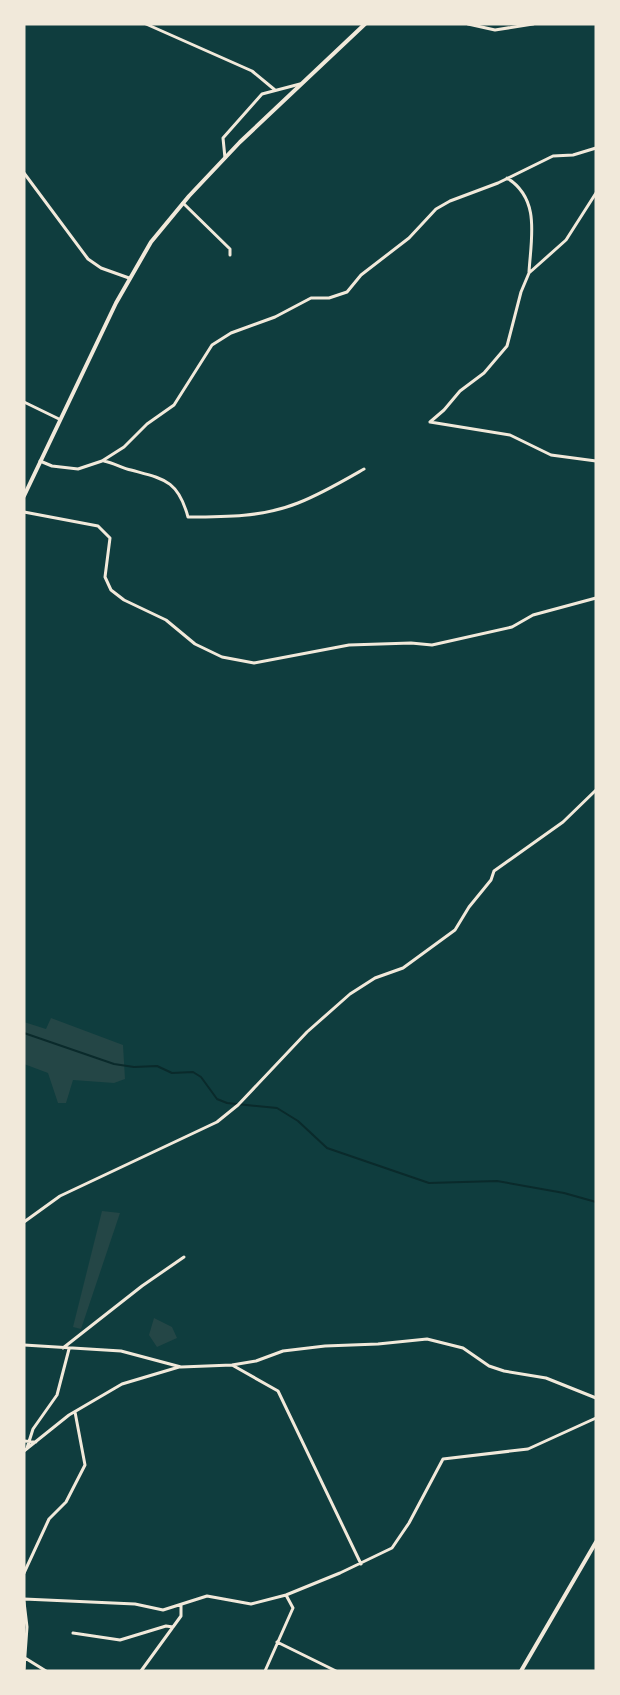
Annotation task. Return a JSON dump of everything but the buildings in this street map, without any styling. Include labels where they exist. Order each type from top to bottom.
[{"type":"street","points":[[146,24],[252,71],[275,90]]},
{"type":"street","points":[[24,496],[58,419],[129,278],[151,242],[225,158],[365,24]]},
{"type":"street","points":[[468,24],[495,30],[533,24]]},
{"type":"street","points":[[225,158],[223,138],[262,94],[300,84]]},
{"type":"street","points":[[40,461],[52,466],[78,469],[102,461],[124,447],[147,424],[174,405],[212,345],[231,333],[276,317],[311,298],[329,298],[347,292],[361,275],[409,238],[436,209],[553,156],[573,155],[596,148]]},
{"type":"street","points":[[24,173],[88,259],[100,268],[129,278]]},
{"type":"street","points":[[507,178],[524,192],[533,214],[529,273],[521,292],[507,346],[484,373],[460,391],[430,422],[510,435],[551,455],[596,461]]},
{"type":"street","points":[[529,273],[566,240],[596,193]]},
{"type":"street","points":[[183,203],[230,249],[230,255]]},
{"type":"street","points":[[24,402],[58,419]]},
{"type":"street","points":[[102,461],[154,474],[167,481],[177,492],[188,517],[226,517],[282,508],[299,502],[364,469]]},
{"type":"street","points":[[24,512],[98,526],[110,538],[105,577],[111,590],[124,600],[166,620],[195,644],[222,657],[254,663],[349,645],[411,643],[432,645],[512,627],[533,615],[596,598]]},
{"type":"street","points":[[24,1222],[60,1196],[224,1116],[239,1104],[318,1020],[341,1001],[375,978],[403,968],[455,930],[469,907],[491,880],[494,872],[563,822],[596,790]]},
{"type":"street","points":[[62,1349],[142,1286],[184,1257]]},
{"type":"street","points":[[25,1450],[75,1412],[122,1384],[181,1367],[232,1365],[256,1361],[283,1351],[427,1338],[463,1348],[489,1366],[504,1371],[546,1378],[596,1398]]},
{"type":"street","points":[[24,1345],[120,1351],[181,1367]]},
{"type":"street","points":[[25,1450],[26,1441],[57,1395],[69,1349]]},
{"type":"street","points":[[232,1365],[278,1391],[361,1564]]},
{"type":"street","points":[[24,1573],[49,1519],[66,1502],[85,1465],[75,1412]]},
{"type":"street","points":[[24,1669],[27,1627],[24,1600],[135,1604],[163,1610],[207,1596],[251,1604],[286,1595],[361,1564],[392,1548],[409,1523],[443,1459],[528,1449],[596,1418]]},
{"type":"street","points":[[26,1441],[38,1442]]},
{"type":"street","points":[[521,1671],[596,1542]]},
{"type":"street","points":[[265,1671],[292,1608],[286,1595]]},
{"type":"street","points":[[141,1671],[181,1616],[182,1604]]},
{"type":"street","points":[[73,1634],[120,1640],[166,1626],[173,1627]]},
{"type":"street","points":[[277,1642],[336,1671]]},
{"type":"street","points":[[24,1655],[46,1671]]},
{"type":"shaded area","points":[[51,1018],[123,1045],[125,1079],[114,1083],[73,1080],[66,1103],[58,1103],[48,1073],[24,1064],[24,1022],[46,1029]]},
{"type":"shaded area","points":[[102,1211],[120,1213],[81,1329],[73,1327]]},
{"type":"shaded area","points":[[154,1318],[172,1327],[177,1338],[157,1347],[149,1335]]},
{"type":"waterway","points":[[24,1033],[114,1064],[134,1067],[157,1066],[172,1073],[193,1072],[201,1077],[217,1099],[227,1103],[277,1108],[298,1121],[327,1148],[429,1183],[497,1181],[564,1193],[596,1202]]}]
